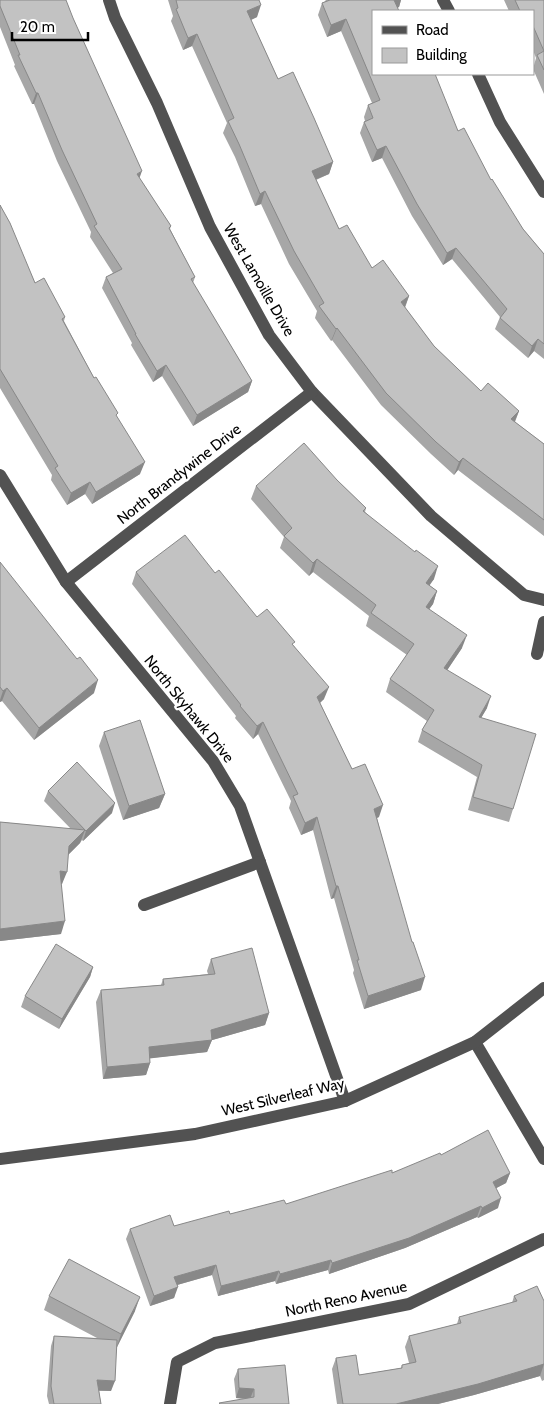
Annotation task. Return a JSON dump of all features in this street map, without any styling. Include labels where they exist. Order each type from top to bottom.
[{"type":"street","name":"West Lamoille Drive","points":[[109,0],[115,18],[157,103],[210,227],[269,336],[312,392],[431,516],[524,595],[544,600]]},
{"type":"street","points":[[478,75],[500,122],[544,192]]},
{"type":"street","name":"North Brandywine Drive","points":[[66,582],[312,392]]},
{"type":"street","name":"North Skyhawk Drive","points":[[0,475],[66,582],[213,761],[240,806],[345,1102]]},
{"type":"street","points":[[537,654],[544,622]]},
{"type":"street","points":[[144,904],[260,862]]},
{"type":"street","name":"West Silverleaf Way","points":[[0,1160],[195,1134],[345,1102],[475,1042],[544,988]]},
{"type":"street","points":[[475,1042],[544,1159]]},
{"type":"street","name":"North Reno Avenue","points":[[170,1404],[177,1362],[215,1343],[409,1304],[544,1239]]},
{"type":"building","points":[[0,0],[66,0],[142,171],[137,174],[171,226],[169,228],[195,277],[191,279],[252,381],[197,415],[166,365],[157,371],[135,334],[106,277],[122,269],[94,226],[97,224],[62,150],[38,93],[36,93],[18,55],[20,55],[0,6]]},
{"type":"building","points":[[176,0],[259,0],[261,5],[247,11],[278,79],[293,72],[333,162],[312,171],[339,229],[347,225],[372,268],[383,260],[409,296],[401,302],[434,346],[481,391],[488,383],[519,411],[511,419],[544,444],[544,520],[463,458],[459,462],[436,442],[386,393],[319,306],[324,303],[294,251],[265,191],[260,194],[228,121],[234,118],[197,34],[188,38],[176,9],[178,8]]},
{"type":"building","points":[[330,0],[394,0],[399,10],[372,10],[372,75],[435,75],[458,131],[464,128],[491,180],[523,229],[544,254],[544,344],[538,339],[532,346],[500,318],[507,309],[456,248],[447,253],[417,204],[386,146],[377,150],[364,122],[373,118],[368,105],[380,100],[346,19],[331,25],[322,3]]},
{"type":"building","points":[[515,0],[544,0],[544,51],[534,28],[534,10],[520,10]]},
{"type":"building","points":[[544,51],[544,70],[537,55]]},
{"type":"building","points":[[0,205],[10,223],[35,283],[44,278],[65,317],[62,319],[94,378],[96,377],[118,413],[116,415],[145,462],[96,492],[90,482],[71,493],[55,468],[58,466],[0,369]]},
{"type":"building","points":[[304,443],[337,480],[366,508],[363,511],[415,552],[416,550],[438,566],[426,583],[437,591],[426,607],[467,635],[444,668],[491,696],[479,717],[536,734],[513,809],[473,797],[482,765],[422,730],[434,710],[390,679],[414,644],[371,613],[376,605],[317,559],[313,563],[284,536],[292,528],[256,486]]},
{"type":"building","points":[[185,535],[215,573],[219,570],[257,617],[267,609],[295,642],[292,644],[329,687],[317,697],[352,769],[365,764],[383,805],[374,809],[412,942],[425,977],[368,996],[317,817],[305,823],[293,796],[298,794],[263,722],[257,726],[240,706],[136,572]]},
{"type":"building","points":[[0,562],[77,659],[80,657],[98,680],[39,728],[7,688],[3,691],[0,687]]},
{"type":"building","points":[[140,720],[165,794],[129,806],[104,732]]},
{"type":"building","points":[[77,762],[115,803],[86,831],[48,791]]},
{"type":"building","points":[[0,822],[85,830],[69,846],[67,872],[60,871],[65,921],[0,929]]},
{"type":"building","points":[[56,944],[93,967],[62,1019],[25,996]]},
{"type":"building","points":[[252,948],[269,1013],[211,1030],[212,1040],[149,1047],[150,1063],[107,1067],[101,990],[164,985],[163,979],[215,974],[211,959]]},
{"type":"building","points":[[488,1130],[510,1173],[493,1182],[501,1198],[482,1208],[481,1206],[409,1238],[332,1263],[331,1260],[280,1274],[279,1271],[221,1286],[216,1265],[174,1277],[178,1287],[154,1296],[130,1229],[170,1215],[174,1226],[229,1211],[230,1214],[284,1200],[286,1204],[392,1170],[392,1173],[440,1153],[441,1155]]},
{"type":"building","points":[[69,1259],[140,1297],[121,1334],[49,1296]]},
{"type":"building","points":[[537,1286],[544,1301],[544,1364],[478,1384],[396,1404],[343,1404],[336,1358],[356,1355],[359,1375],[402,1368],[402,1365],[416,1362],[409,1336],[461,1323],[459,1317],[517,1301],[514,1296]]},
{"type":"building","points":[[54,1336],[117,1340],[115,1381],[97,1380],[101,1404],[54,1404],[51,1386]]},
{"type":"building","points":[[285,1365],[289,1404],[219,1403],[254,1397],[254,1389],[239,1388],[238,1369]]}]
